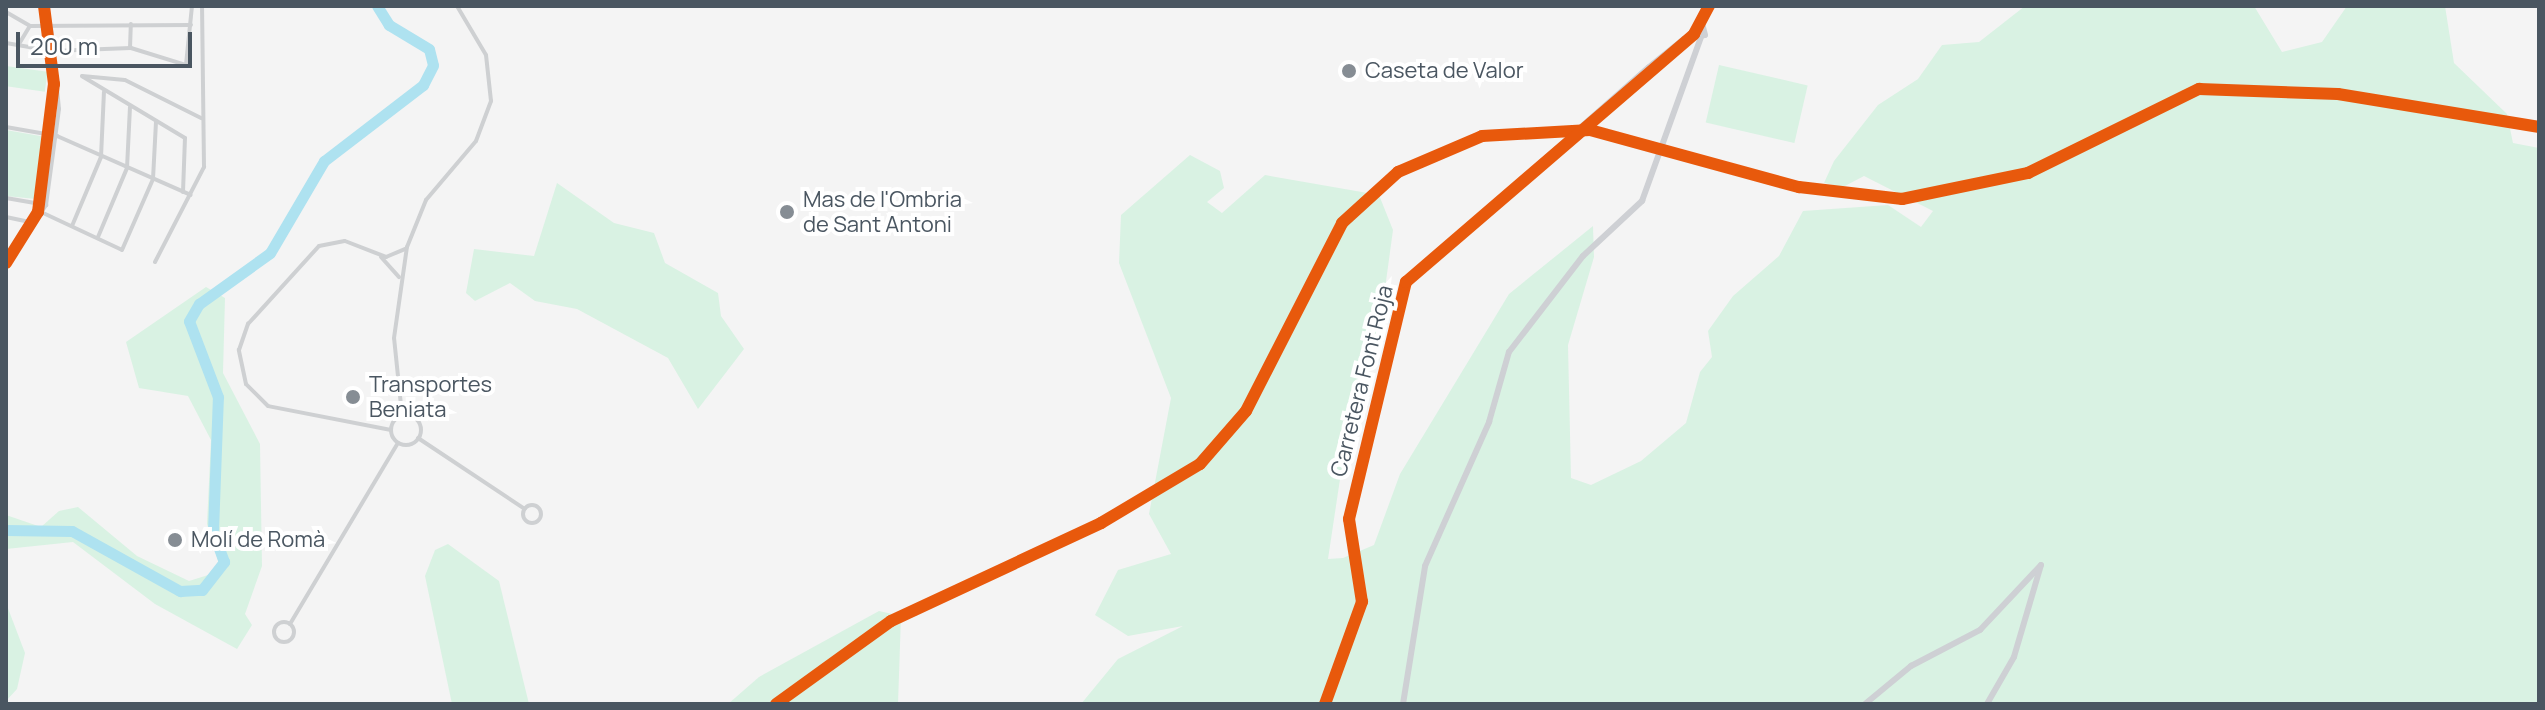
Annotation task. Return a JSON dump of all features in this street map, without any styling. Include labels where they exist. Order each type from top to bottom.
[{"type":"street","points":[[6,43],[56,50],[130,48],[188,64],[192,6]]},
{"type":"street","points":[[155,262],[204,164],[201,118],[202,6]]},
{"type":"street","points":[[391,430],[402,415],[394,347],[400,279],[407,247],[426,200],[476,141],[491,101],[486,55],[457,6]]},
{"type":"street","points":[[1403,704],[1425,566],[1489,422],[1509,352],[1583,256],[1642,201],[1709,6]]},
{"type":"street","points":[[6,12],[30,26],[191,25]]},
{"type":"street","points":[[130,48],[131,24]]},
{"type":"street","points":[[18,45],[30,26]]},
{"type":"street","points":[[6,217],[34,222],[46,205],[57,136],[56,50],[51,27]]},
{"type":"street","name":"Carretera Font Roja","points":[[1325,704],[1360,611],[1349,519],[1406,282],[1697,35]]},
{"type":"street","points":[[183,192],[185,138],[83,80],[87,72],[125,80],[201,118]]},
{"type":"street","points":[[72,226],[101,157],[104,92]]},
{"type":"street","points":[[98,237],[127,168],[130,107]]},
{"type":"street","points":[[41,212],[124,248],[153,179],[156,122]]},
{"type":"street","points":[[6,127],[57,136],[191,195]]},
{"type":"street","points":[[6,198],[46,205]]},
{"type":"street","points":[[391,430],[273,408],[250,390],[238,358],[248,324],[315,250],[345,241],[380,257],[400,279]]},
{"type":"street","points":[[380,257],[407,247]]},
{"type":"street","points":[[402,415],[418,422],[418,438]]},
{"type":"street","points":[[391,430],[398,443]]},
{"type":"street","points":[[290,624],[276,626],[278,640],[293,637],[290,624],[398,443],[418,438],[525,509],[539,508],[540,520],[527,522],[525,509]]},
{"type":"street","points":[[1865,704],[1911,666],[1980,630],[2041,565],[2014,657],[1987,704]]},
{"type":"green space","points":[[2025,6],[2254,6],[2282,52],[2322,42],[2347,6],[2445,6],[2454,63],[2507,114],[2513,143],[2539,148],[2539,704],[1081,704],[1118,659],[1183,626],[1128,636],[1095,615],[1118,570],[1171,554],[1149,514],[1171,398],[1119,263],[1121,215],[1190,155],[1220,171],[1224,188],[1207,202],[1222,213],[1265,175],[1379,195],[1393,230],[1381,318],[1345,446],[1328,559],[1343,558],[1374,545],[1400,474],[1509,294],[1593,226],[1594,257],[1568,345],[1571,478],[1591,485],[1641,461],[1686,423],[1700,372],[1712,357],[1708,331],[1733,296],[1779,256],[1803,211],[1888,205],[1921,227],[1933,211],[1864,176],[1843,187],[1824,183],[1834,161],[1878,105],[1918,79],[1942,45],[1979,42]]},
{"type":"green space","points":[[1719,65],[1808,85],[1794,143],[1706,122]]},
{"type":"green space","points":[[6,66],[48,72],[45,92],[6,86]]},
{"type":"green space","points":[[6,130],[46,137],[36,199],[6,196]]},
{"type":"green space","points":[[557,183],[614,223],[654,233],[665,263],[718,293],[721,316],[744,349],[698,409],[668,358],[577,309],[535,301],[510,283],[475,301],[466,293],[474,249],[534,256]]},
{"type":"green space","points":[[206,287],[225,298],[223,373],[260,444],[262,566],[245,614],[252,625],[237,649],[155,604],[73,542],[6,549],[6,515],[41,527],[59,511],[78,507],[137,556],[189,581],[221,571],[207,524],[211,440],[188,396],[139,388],[126,342]]},
{"type":"green space","points":[[448,544],[499,581],[529,704],[452,704],[425,576],[435,550]]},
{"type":"green space","points":[[6,603],[25,653],[17,689],[6,701]]},
{"type":"green space","points":[[879,611],[901,616],[898,704],[728,704],[759,677]]},
{"type":"waterway","points":[[6,530],[72,531],[180,591],[202,590],[224,562],[213,531],[218,397],[189,321],[199,304],[270,253],[324,161],[423,85],[433,65],[429,49],[389,25],[377,6]]},
{"type":"tunnel","points":[[46,6],[51,27]]},
{"type":"cycle path","points":[[6,263],[38,212],[54,84],[44,6]]},
{"type":"cycle path","points":[[1325,704],[1362,602],[1349,519],[1406,282],[1694,34],[1709,6]]},
{"type":"cycle path","points":[[776,704],[891,621],[1101,523],[1200,464],[1246,411],[1342,223],[1398,172],[1482,136],[1590,130],[1799,187],[1902,199],[2028,173],[2199,89],[2338,94],[2539,127]]},
{"type":"place","name":"Caseta de Valor","points":[[1349,71]]},
{"type":"place","name":"Mas de l'Ombria de Sant Antoni","points":[[787,212]]},
{"type":"place","name":"Transportes Beniata","points":[[353,397]]},
{"type":"place","name":"Molí de Romà","points":[[175,540]]}]
